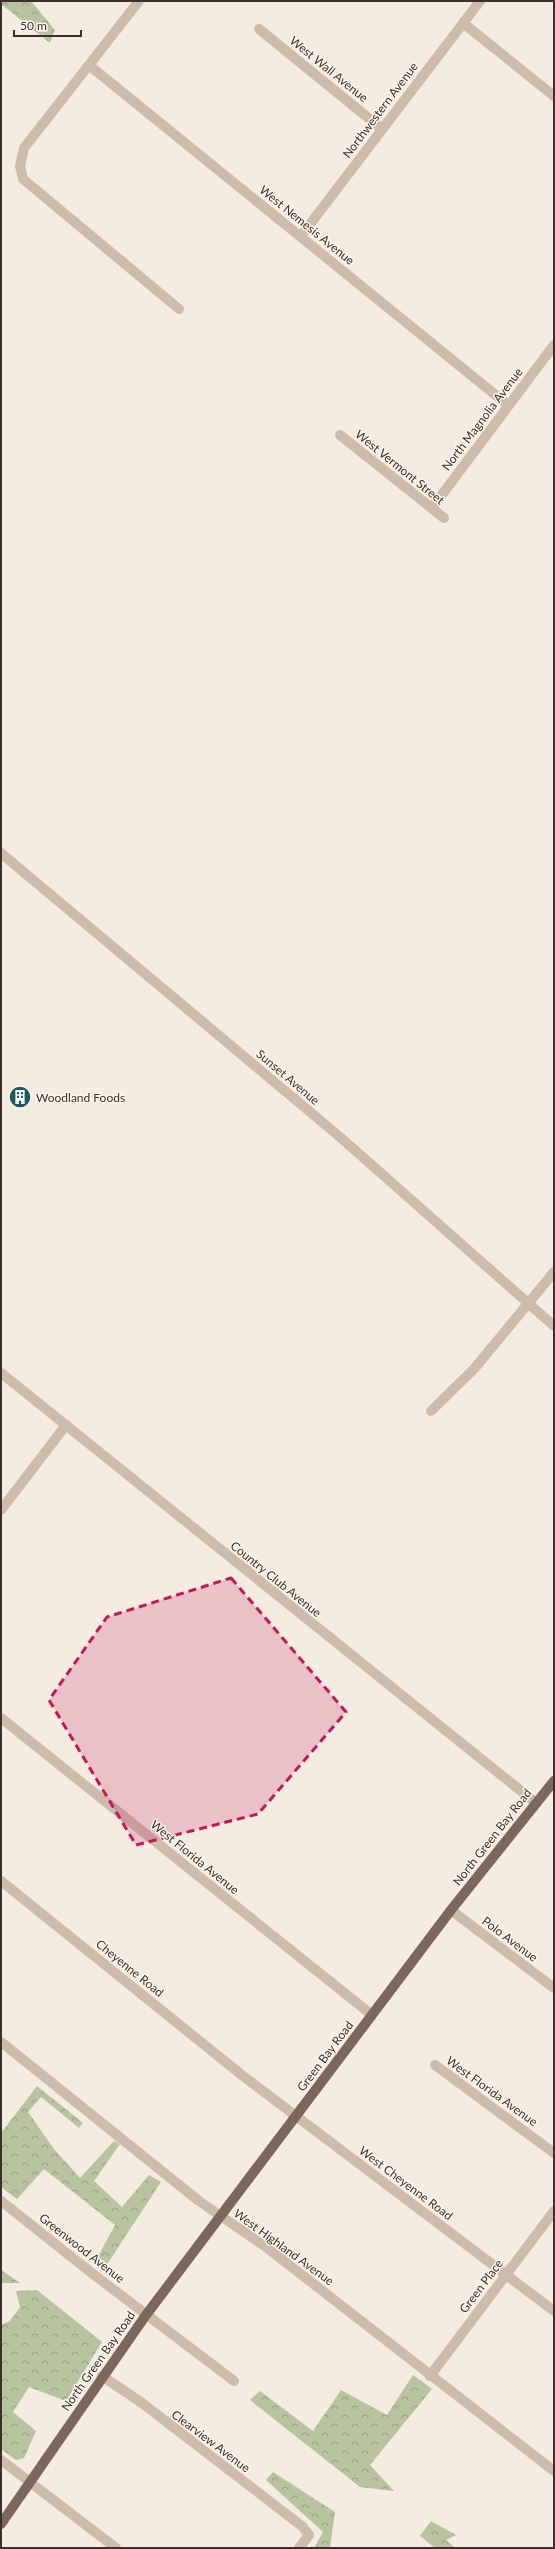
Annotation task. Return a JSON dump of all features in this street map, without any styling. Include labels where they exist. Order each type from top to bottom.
[{"type":"main road","name":"North Green Bay Road","points":[[451,1910],[554,1781]]},
{"type":"main road","name":"Green Bay Road","points":[[220,2216],[451,1910]]},
{"type":"main road","name":"North Green Bay Road","points":[[1,2524],[102,2376],[220,2216]]},
{"type":"street","points":[[139,1],[90,66],[24,148],[20,166],[23,179],[179,309]]},
{"type":"street","name":"Northwestern Avenue","points":[[301,236],[480,1]]},
{"type":"street","points":[[463,23],[554,96]]},
{"type":"street","name":"West Wall Avenue","points":[[259,29],[382,129]]},
{"type":"street","name":"West Nemesis Avenue","points":[[90,66],[508,405]]},
{"type":"street","name":"North Magnolia Avenue","points":[[432,508],[554,345]]},
{"type":"street","name":"West Vermont Street","points":[[340,436],[444,518]]},
{"type":"street","name":"Sunset Avenue","points":[[1,853],[340,1137],[527,1304],[554,1326]]},
{"type":"street","points":[[431,1411],[474,1370],[554,1272]]},
{"type":"street","name":"Country Club Avenue","points":[[1,1373],[536,1803]]},
{"type":"street","points":[[1,1510],[66,1425]]},
{"type":"street","name":"West Florida Avenue","points":[[1,1718],[372,2015]]},
{"type":"street","name":"Cheyenne Road","points":[[1,1881],[243,2076]]},
{"type":"street","name":"Polo Avenue","points":[[451,1910],[554,1988]]},
{"type":"street","name":"West Highland Avenue","points":[[1,2042],[220,2216],[266,2247],[430,2376],[554,2470]]},
{"type":"street","name":"West Florida Avenue","points":[[435,2065],[554,2153]]},
{"type":"street","name":"West Cheyenne Road","points":[[243,2076],[554,2311]]},
{"type":"street","name":"Greenwood Avenue","points":[[1,2201],[146,2315],[234,2381]]},
{"type":"street","name":"Green Place","points":[[430,2376],[554,2212]]},
{"type":"street","name":"Clearview Avenue","points":[[102,2376],[142,2403],[303,2527],[309,2535],[299,2548]]},
{"type":"street","points":[[1,2460],[116,2548]]},
{"type":"highlighted area","points":[[231,1578],[291,1650],[346,1712],[258,1814],[136,1845],[80,1754],[49,1700],[107,1617]]},
{"type":"green space","points":[[1,1],[31,1],[55,30],[50,43],[1,4]]},
{"type":"green space","points":[[37,2086],[83,2123],[79,2128],[41,2097],[28,2112],[54,2149],[80,2178],[114,2141],[120,2144],[94,2181],[122,2207],[149,2175],[161,2182],[104,2269],[95,2262],[115,2225],[44,2169],[17,2199],[1,2187],[1,2133]]},
{"type":"green space","points":[[1,2270],[20,2283],[1,2283]]},
{"type":"green space","points":[[37,2290],[102,2342],[66,2401],[29,2387],[13,2412],[36,2431],[24,2458],[16,2460],[1,2449],[1,2325],[10,2321],[20,2307],[16,2291]]},
{"type":"green space","points":[[413,2375],[432,2389],[370,2465],[394,2491],[360,2487],[250,2400],[260,2391],[313,2431],[341,2390],[387,2415]]},
{"type":"green space","points":[[273,2472],[335,2512],[330,2548],[314,2548],[323,2532],[266,2480]]},
{"type":"green space","points":[[431,2521],[456,2535],[446,2540],[455,2548],[435,2548],[420,2536]]},
{"type":"place","name":"Woodland Foods","points":[[20,1097]]}]
